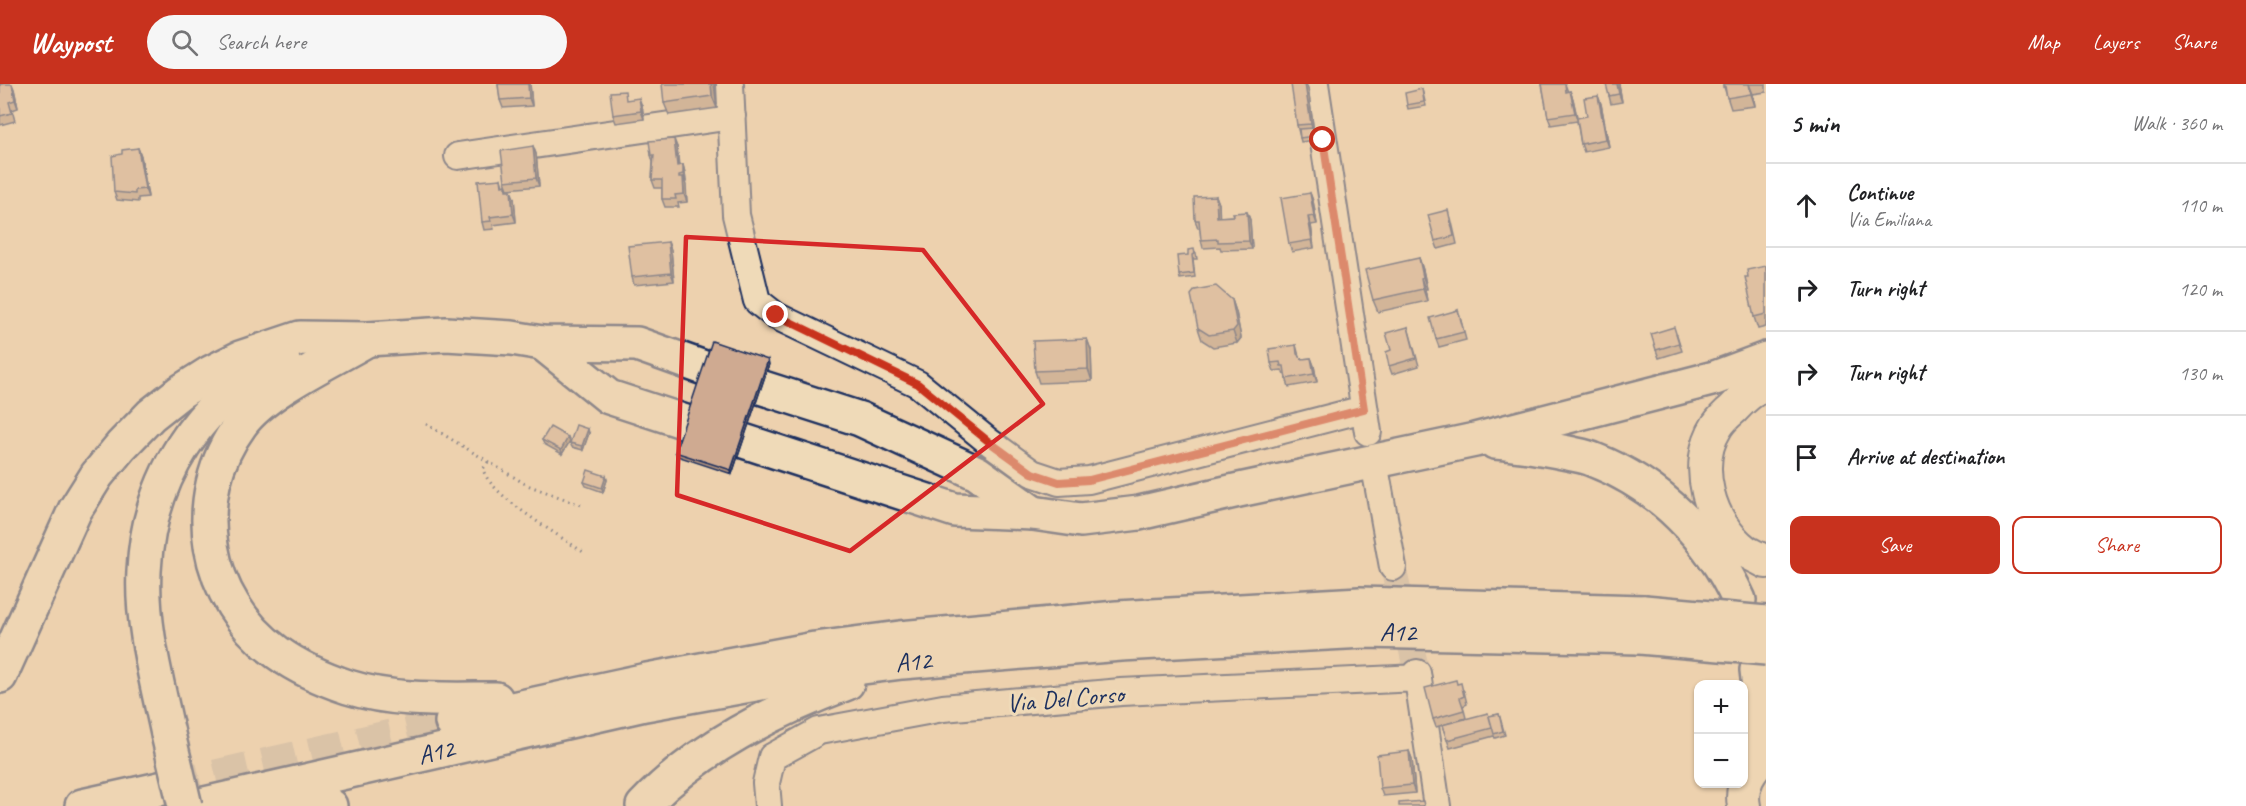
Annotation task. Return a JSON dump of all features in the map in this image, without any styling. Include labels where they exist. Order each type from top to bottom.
[{"type":"highway","points":[[0,676],[75,510],[97,475],[120,446],[151,415],[180,392],[210,373],[240,358],[300,338],[368,339],[446,334],[512,338],[542,343],[637,344],[735,379],[860,419],[977,473],[1033,513]]},
{"type":"highway","points":[[368,339],[265,399],[241,424],[225,451],[214,480],[210,499],[209,541],[216,572],[232,603],[252,630],[278,653],[313,674],[349,687],[382,695],[424,699],[564,698]]},
{"type":"highway","points":[[330,806],[309,803],[191,800],[168,734],[147,622],[144,572],[150,524],[166,472],[202,420],[246,380],[274,365],[305,352],[368,339]]},
{"type":"highway","points":[[542,343],[609,397],[955,510],[1033,513],[1081,519],[1139,513],[1475,440],[1715,378],[1766,359]]},
{"type":"highway","points":[[1475,440],[1530,445],[1593,459],[1635,480],[1675,510],[1704,541],[1726,573],[1739,600]]},
{"type":"highway","name":"A12","points":[[452,722],[815,649],[900,638],[1117,618],[1360,604],[1642,624],[1762,659]]},
{"type":"highway","name":"A12","points":[[82,806],[191,800],[645,704],[817,673],[902,662],[1121,644],[1365,630],[1766,623]]},
{"type":"highway","points":[[1762,659],[1762,744],[1765,757]]},
{"type":"highway","points":[[643,806],[714,746],[797,702],[902,662]]},
{"type":"main road","points":[[1715,378],[1766,372]]},
{"type":"main road","points":[[1766,384],[1742,399],[1717,425],[1707,447],[1705,476],[1710,503],[1727,532],[1746,551],[1766,562]]},
{"type":"main road","points":[[1744,806],[1744,789],[1748,776],[1765,757]]},
{"type":"street","points":[[730,84],[736,216],[757,301],[776,315],[918,384],[988,441],[1032,473],[1059,482],[1089,480],[1366,420],[1315,84]]},
{"type":"street","points":[[458,156],[732,116]]},
{"type":"street","points":[[1376,473],[1393,567]]},
{"type":"street","name":"Via Del Corso","points":[[768,806],[766,783],[772,757],[819,731],[943,708],[1121,692],[1417,676],[1437,806]]},
{"type":"path","points":[[426,424],[526,485],[585,506]]},
{"type":"path","points":[[488,462],[483,469],[485,476],[499,493],[583,552]]},
{"type":"highlighted area","points":[[686,237],[923,250],[1043,404],[850,551],[677,495]]},
{"type":"building","points":[[0,84],[12,84],[15,100],[9,102],[12,113],[0,116]]},
{"type":"building","points":[[498,84],[528,84],[529,98],[500,100]]},
{"type":"building","points":[[662,84],[711,84],[712,96],[664,103]]},
{"type":"building","points":[[1291,84],[1305,84],[1311,124],[1297,125]]},
{"type":"building","points":[[1542,84],[1565,84],[1566,92],[1570,91],[1575,113],[1548,117]]},
{"type":"building","points":[[1606,84],[1617,84],[1619,94],[1609,96]]},
{"type":"building","points":[[1723,84],[1749,84],[1751,94],[1727,98]]},
{"type":"building","points":[[1422,89],[1424,102],[1407,105],[1405,93]]},
{"type":"building","points":[[625,91],[626,100],[639,98],[641,111],[613,115],[610,92]]},
{"type":"building","points":[[1598,96],[1606,139],[1581,144],[1577,118],[1587,116],[1584,98]]},
{"type":"building","points":[[1313,128],[1314,136],[1300,138],[1299,129]]},
{"type":"building","points":[[674,139],[677,166],[683,165],[683,174],[679,177],[683,177],[684,194],[675,195],[676,199],[662,199],[662,180],[652,180],[654,155],[651,155],[649,141]]},
{"type":"building","points":[[533,146],[536,178],[505,181],[501,151]]},
{"type":"building","points":[[138,148],[145,189],[135,190],[135,194],[114,192],[112,156],[122,154],[122,150]]},
{"type":"building","points":[[501,179],[502,186],[506,185],[506,190],[511,190],[513,214],[490,217],[491,221],[482,222],[478,181]]},
{"type":"building","points":[[1310,193],[1314,216],[1308,217],[1312,240],[1289,244],[1281,198]]},
{"type":"building","points":[[1216,196],[1217,217],[1234,216],[1233,213],[1247,212],[1249,241],[1201,240],[1199,220],[1195,220],[1194,197]]},
{"type":"building","points":[[1448,210],[1454,236],[1435,241],[1428,215]]},
{"type":"building","points":[[668,242],[671,273],[632,277],[628,246]]},
{"type":"building","points":[[1194,249],[1195,254],[1192,255],[1194,273],[1179,275],[1177,256],[1188,255],[1188,250]]},
{"type":"building","points":[[1419,258],[1423,289],[1373,300],[1365,270]]},
{"type":"building","points":[[1766,266],[1766,314],[1754,317],[1745,277],[1748,277],[1747,270]]},
{"type":"building","points":[[1216,286],[1232,300],[1237,326],[1233,331],[1209,335],[1198,328],[1191,295],[1195,290]]},
{"type":"building","points":[[1458,310],[1464,332],[1436,339],[1430,318]]},
{"type":"building","points":[[1408,327],[1416,358],[1389,366],[1386,352],[1391,350],[1386,333]]},
{"type":"building","points":[[1674,327],[1679,343],[1656,350],[1651,334]]},
{"type":"building","points":[[1087,339],[1088,369],[1035,371],[1033,341]]},
{"type":"building","points":[[712,341],[768,360],[731,470],[675,452]]},
{"type":"building","points":[[1296,345],[1297,354],[1302,359],[1311,358],[1314,374],[1286,379],[1284,366],[1281,366],[1280,362],[1271,363],[1269,349]]},
{"type":"building","points":[[576,425],[588,429],[582,446],[570,443]]},
{"type":"building","points":[[550,427],[568,437],[561,450],[542,440]]},
{"type":"building","points":[[588,470],[606,476],[602,488],[584,482]]},
{"type":"building","points":[[1456,680],[1457,684],[1461,683],[1464,696],[1460,698],[1464,710],[1433,719],[1425,688]]},
{"type":"building","points":[[1488,713],[1492,728],[1447,740],[1442,725]]},
{"type":"building","points":[[1499,714],[1503,731],[1494,734],[1489,716]]},
{"type":"building","points":[[1409,751],[1412,785],[1380,788],[1377,755]]},
{"type":"building","points":[[1423,801],[1424,806],[1399,806],[1399,803]]},
{"type":"tunnel","points":[[1393,567],[1417,673]]},
{"type":"tunnel","points":[[168,787],[452,722]]},
{"type":"route","points":[[776,315],[918,384],[988,441],[1032,473],[1059,482],[1089,480],[1364,409],[1323,140]]}]
